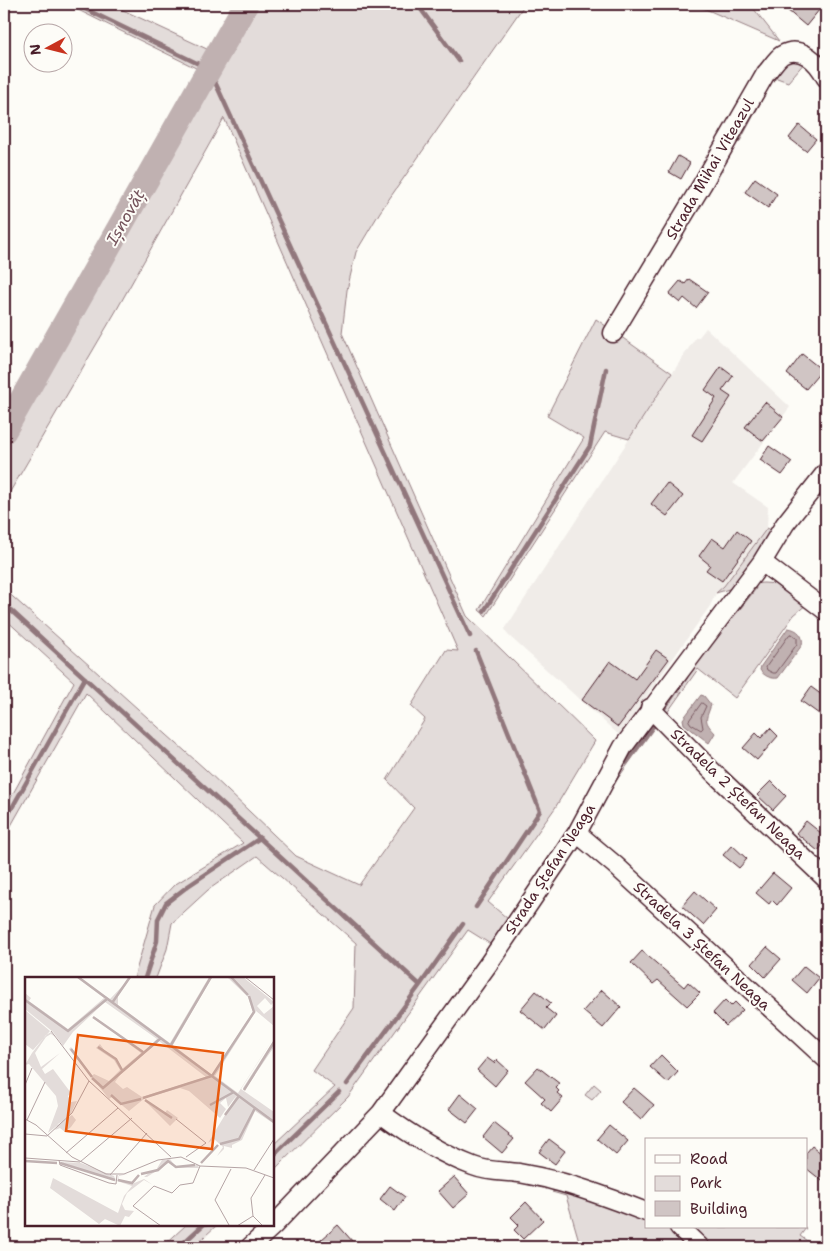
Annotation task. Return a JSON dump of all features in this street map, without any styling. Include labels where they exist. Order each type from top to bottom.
[{"type":"street","name":"Strada Mihai Viteazul","points":[[613,333],[766,73],[776,60],[790,52],[801,52],[812,59],[826,78]]},
{"type":"street","name":"Strada Ștefan Neaga","points":[[274,1225],[381,1113],[489,963],[577,833],[623,746],[762,562],[784,524],[826,472]]},
{"type":"street","points":[[762,562],[826,610]]},
{"type":"street","name":"Stradela 2 Ștefan Neaga","points":[[650,708],[715,774],[826,879]]},
{"type":"street","name":"Stradela 3 Ștefan Neaga","points":[[577,833],[615,865],[826,1059]]},
{"type":"street","points":[[381,1113],[400,1127],[442,1152],[473,1166],[552,1180],[596,1193],[645,1212]]},
{"type":"street","name":"Strada Ștefan Neaga","points":[[250,1247],[273,1226]]},
{"type":"street","points":[[680,1228],[700,1247]]},
{"type":"shaded area","points":[[706,328],[790,407],[733,483],[768,507],[767,528],[724,586],[716,593],[710,606],[619,735],[508,635],[505,629],[696,337],[699,337]]},
{"type":"green space","points":[[66,4],[110,4],[209,50],[234,4],[525,4],[380,212],[356,252],[347,290],[342,333],[467,616],[595,741],[555,808],[488,902],[508,919],[492,945],[468,930],[348,1097],[274,1170],[274,1144],[335,1087],[312,1070],[354,1008],[356,943],[257,856],[208,890],[172,923],[167,949],[156,977],[134,977],[155,905],[174,885],[243,843],[86,693],[4,838],[4,810],[74,682],[4,618],[4,589],[205,769],[296,856],[359,885],[414,808],[387,780],[425,719],[411,706],[446,650],[458,651],[224,118],[116,311],[4,502],[4,408],[200,70]]},
{"type":"green space","points":[[694,4],[750,4],[779,41]]},
{"type":"green space","points":[[798,60],[805,62],[788,82],[777,78],[767,87],[739,143],[736,137],[770,77],[785,62]]},
{"type":"green space","points":[[596,319],[672,373],[629,439],[605,432],[486,616],[479,610],[584,438],[547,416]]},
{"type":"green space","points":[[767,528],[771,530],[771,536],[737,583],[729,589],[716,593],[724,586]]},
{"type":"green space","points":[[752,584],[780,584],[807,604],[794,615],[735,698],[698,669],[667,713],[660,711]]},
{"type":"green space","points":[[652,719],[657,724],[593,813],[625,753]]},
{"type":"green space","points":[[594,1084],[601,1090],[592,1100],[585,1095]]},
{"type":"green space","points":[[561,1189],[645,1217],[645,1228],[672,1228],[693,1247],[568,1247],[579,1241],[566,1196],[552,1192]]},
{"type":"green space","points":[[185,1226],[216,1226],[193,1247],[162,1247]]},
{"type":"green space","points":[[688,1228],[806,1228],[800,1236],[816,1247],[705,1247]]},
{"type":"water","points":[[788,628],[800,634],[802,645],[778,678],[768,677],[760,670],[761,666]]},
{"type":"water","points":[[701,695],[711,705],[707,722],[715,733],[709,743],[684,724],[683,719]]},
{"type":"building","points":[[780,4],[824,4],[806,26]]},
{"type":"building","points":[[799,125],[816,139],[806,151],[789,138]]},
{"type":"building","points":[[678,156],[690,163],[681,179],[669,172]]},
{"type":"building","points":[[755,178],[777,194],[768,208],[745,192]]},
{"type":"building","points":[[689,279],[708,292],[696,308],[684,298],[680,303],[669,294],[680,281],[685,284]]},
{"type":"building","points":[[802,354],[822,370],[806,389],[787,374]]},
{"type":"building","points":[[721,367],[733,376],[722,391],[731,397],[702,441],[692,435],[716,398],[705,390]]},
{"type":"building","points":[[765,402],[783,417],[763,441],[745,427]]},
{"type":"building","points":[[769,446],[792,462],[782,475],[760,460]]},
{"type":"building","points":[[667,483],[683,496],[667,516],[651,504]]},
{"type":"building","points":[[737,530],[751,541],[722,581],[706,570],[710,565],[699,556],[712,538],[725,547]]},
{"type":"building","points":[[656,650],[669,659],[618,727],[582,700],[610,661],[635,679]]},
{"type":"building","points":[[811,687],[826,698],[826,704],[819,714],[801,701]]},
{"type":"building","points":[[770,728],[778,736],[757,760],[743,748],[756,733],[761,738]]},
{"type":"building","points":[[771,781],[786,796],[773,810],[757,795]]},
{"type":"building","points":[[806,821],[826,837],[818,851],[796,833]]},
{"type":"building","points":[[732,845],[747,859],[739,868],[723,855]]},
{"type":"building","points":[[773,873],[791,888],[777,905],[772,900],[769,904],[756,893]]},
{"type":"building","points":[[695,891],[716,910],[703,925],[682,906]]},
{"type":"building","points":[[767,947],[781,959],[765,977],[752,964]]},
{"type":"building","points":[[642,951],[684,987],[688,982],[700,993],[687,1006],[658,980],[653,984],[631,963]]},
{"type":"building","points":[[804,966],[819,978],[807,993],[792,980]]},
{"type":"building","points":[[602,990],[621,1007],[603,1028],[583,1011]]},
{"type":"building","points":[[536,991],[551,1003],[546,1008],[556,1016],[545,1030],[520,1010]]},
{"type":"building","points":[[725,1000],[731,1006],[735,1002],[743,1010],[726,1026],[713,1013]]},
{"type":"building","points":[[661,1055],[678,1072],[668,1083],[650,1067]]},
{"type":"building","points":[[487,1058],[494,1063],[497,1060],[508,1070],[495,1086],[477,1070]]},
{"type":"building","points":[[538,1067],[560,1084],[556,1088],[559,1091],[557,1093],[563,1098],[551,1112],[541,1103],[545,1099],[525,1081]]},
{"type":"building","points":[[634,1088],[654,1105],[641,1120],[621,1102]]},
{"type":"building","points":[[460,1094],[478,1109],[467,1123],[449,1109]]},
{"type":"building","points":[[494,1123],[514,1139],[502,1153],[483,1137]]},
{"type":"building","points":[[609,1125],[628,1141],[616,1155],[597,1139]]},
{"type":"building","points":[[549,1139],[565,1151],[555,1164],[539,1152]]},
{"type":"building","points":[[812,1146],[826,1157],[826,1184],[808,1170],[808,1151]]},
{"type":"building","points":[[454,1177],[469,1194],[453,1208],[438,1191]]},
{"type":"building","points":[[390,1186],[405,1197],[395,1211],[380,1199]]},
{"type":"building","points":[[526,1202],[543,1220],[523,1239],[514,1230],[519,1225],[511,1217]]},
{"type":"building","points":[[338,1225],[353,1242],[347,1247],[313,1247]]},
{"type":"waterway","points":[[75,4],[209,69],[470,636]]},
{"type":"waterway","name":"Ișnovăț","points":[[4,431],[246,4]]},
{"type":"waterway","points":[[417,4],[459,61]]},
{"type":"waterway","points":[[484,611],[590,446],[606,369]]},
{"type":"waterway","points":[[736,611],[754,588]]},
{"type":"waterway","points":[[4,604],[420,985],[347,1084]]},
{"type":"waterway","points":[[476,651],[540,811],[476,907]]},
{"type":"waterway","points":[[665,707],[686,677]]},
{"type":"waterway","points":[[4,822],[85,678]]},
{"type":"waterway","points":[[626,763],[652,727]]},
{"type":"waterway","points":[[145,977],[157,941],[158,919],[166,903],[260,838]]},
{"type":"waterway","points":[[420,985],[463,924]]},
{"type":"waterway","points":[[274,1155],[339,1092]]},
{"type":"waterway","points":[[179,1247],[202,1226]]}]
